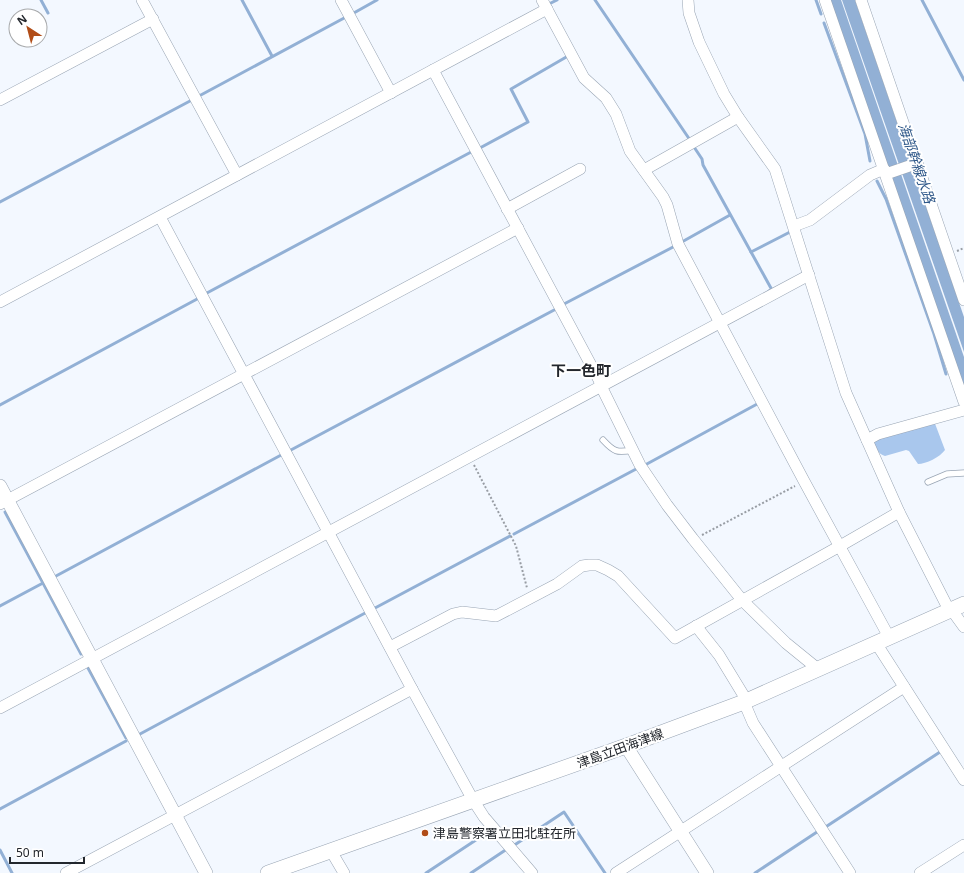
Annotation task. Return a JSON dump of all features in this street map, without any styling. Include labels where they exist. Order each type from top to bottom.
[{"type":"main road","name":"津島立田海津線","points":[[268,873],[746,702],[954,608]]},
{"type":"street","points":[[142,0],[237,175]]},
{"type":"street","points":[[341,0],[391,93]]},
{"type":"street","points":[[688,0],[689,13],[704,53],[724,94],[738,117],[775,169],[846,392],[898,512],[964,627]]},
{"type":"street","points":[[825,0],[886,172],[964,402]]},
{"type":"street","points":[[861,0],[916,164],[964,300]]},
{"type":"street","points":[[0,302],[391,93],[544,5],[584,78],[606,98],[616,114],[630,151],[667,205],[678,244],[840,546],[904,687],[964,780]]},
{"type":"street","points":[[0,100],[153,19]]},
{"type":"street","points":[[433,70],[599,380],[640,465],[667,505],[742,600],[786,643],[818,669]]},
{"type":"street","points":[[644,170],[738,117]]},
{"type":"street","points":[[794,226],[810,220],[870,175],[916,164]]},
{"type":"street","points":[[508,209],[580,169]]},
{"type":"street","points":[[160,217],[412,689],[473,800],[484,817],[532,873]]},
{"type":"street","points":[[4,502],[518,228]]},
{"type":"street","points":[[0,708],[809,275]]},
{"type":"street","points":[[867,440],[878,434],[964,410]]},
{"type":"street","points":[[0,486],[4,502],[92,658],[206,873]]},
{"type":"street","points":[[390,647],[453,614],[462,612],[496,616],[557,584],[582,566],[589,565],[597,565],[618,576],[675,638],[898,512]]},
{"type":"street","points":[[696,626],[719,655],[746,702],[753,723],[850,873]]},
{"type":"street","points":[[616,873],[904,687]]},
{"type":"street","points":[[66,873],[412,689]]},
{"type":"street","points":[[626,746],[707,873]]},
{"type":"street","points":[[920,873],[964,845]]},
{"type":"street","points":[[331,850],[344,873]]},
{"type":"lane","points":[[603,440],[615,451],[623,452],[633,450]]},
{"type":"lane","points":[[928,482],[947,474],[964,473]]},
{"type":"path","points":[[469,456],[516,546],[530,599]]},
{"type":"path","points":[[693,539],[804,481]]},
{"type":"shaded area","points":[[830,0],[841,0],[964,357],[964,389]]},
{"type":"shaded area","points":[[842,0],[855,0],[964,317],[964,352]]},
{"type":"shaded area","points":[[934,421],[945,450],[936,458],[918,464],[909,451],[906,450],[885,456],[877,450],[873,440]]},
{"type":"waterway","points":[[41,0],[45,8]]},
{"type":"waterway","points":[[242,0],[272,56]]},
{"type":"waterway","points":[[352,14],[377,0]]},
{"type":"waterway","points":[[547,5],[557,0]]},
{"type":"waterway","points":[[595,0],[690,140]]},
{"type":"waterway","points":[[816,0],[821,14]]},
{"type":"waterway","points":[[922,0],[964,80]]},
{"type":"waterway","points":[[199,96],[346,17]]},
{"type":"waterway","points":[[824,23],[865,134],[870,161]]},
{"type":"waterway","points":[[478,149],[528,122],[511,89],[568,56]]},
{"type":"waterway","points":[[0,202],[190,101]]},
{"type":"waterway","points":[[694,147],[702,159],[703,165],[772,290],[769,291]]},
{"type":"waterway","points":[[205,294],[473,151]]},
{"type":"waterway","points":[[877,181],[886,199],[934,334],[946,374]]},
{"type":"waterway","points":[[680,243],[730,215]]},
{"type":"waterway","points":[[751,252],[790,232]]},
{"type":"waterway","points":[[564,304],[675,246]]},
{"type":"waterway","points":[[0,405],[199,298]]},
{"type":"waterway","points":[[289,451],[556,309]]},
{"type":"waterway","points":[[645,465],[759,403]]},
{"type":"waterway","points":[[56,576],[283,454]]},
{"type":"waterway","points":[[514,534],[638,468]]},
{"type":"waterway","points":[[5,512],[81,654]]},
{"type":"waterway","points":[[375,608],[510,536]]},
{"type":"waterway","points":[[0,606],[43,583]]},
{"type":"waterway","points":[[140,734],[367,612]]},
{"type":"waterway","points":[[88,668],[126,738]]},
{"type":"waterway","points":[[0,809],[126,741]]},
{"type":"waterway","points":[[824,828],[940,752]]},
{"type":"waterway","points":[[513,846],[564,812],[605,873]]},
{"type":"waterway","points":[[426,873],[491,830]]},
{"type":"waterway","points":[[755,873],[820,830]]},
{"type":"waterway","points":[[471,873],[507,849]]},
{"type":"waterway","points":[[0,850],[12,873]]},
{"type":"place","name":"津島警察署立田北駐在所","points":[[425,833]]},
{"type":"district","name":"下一色町","points":[[581,370]]},
{"type":"water label","name":"海部幹線水路","points":[[917,163]]}]
